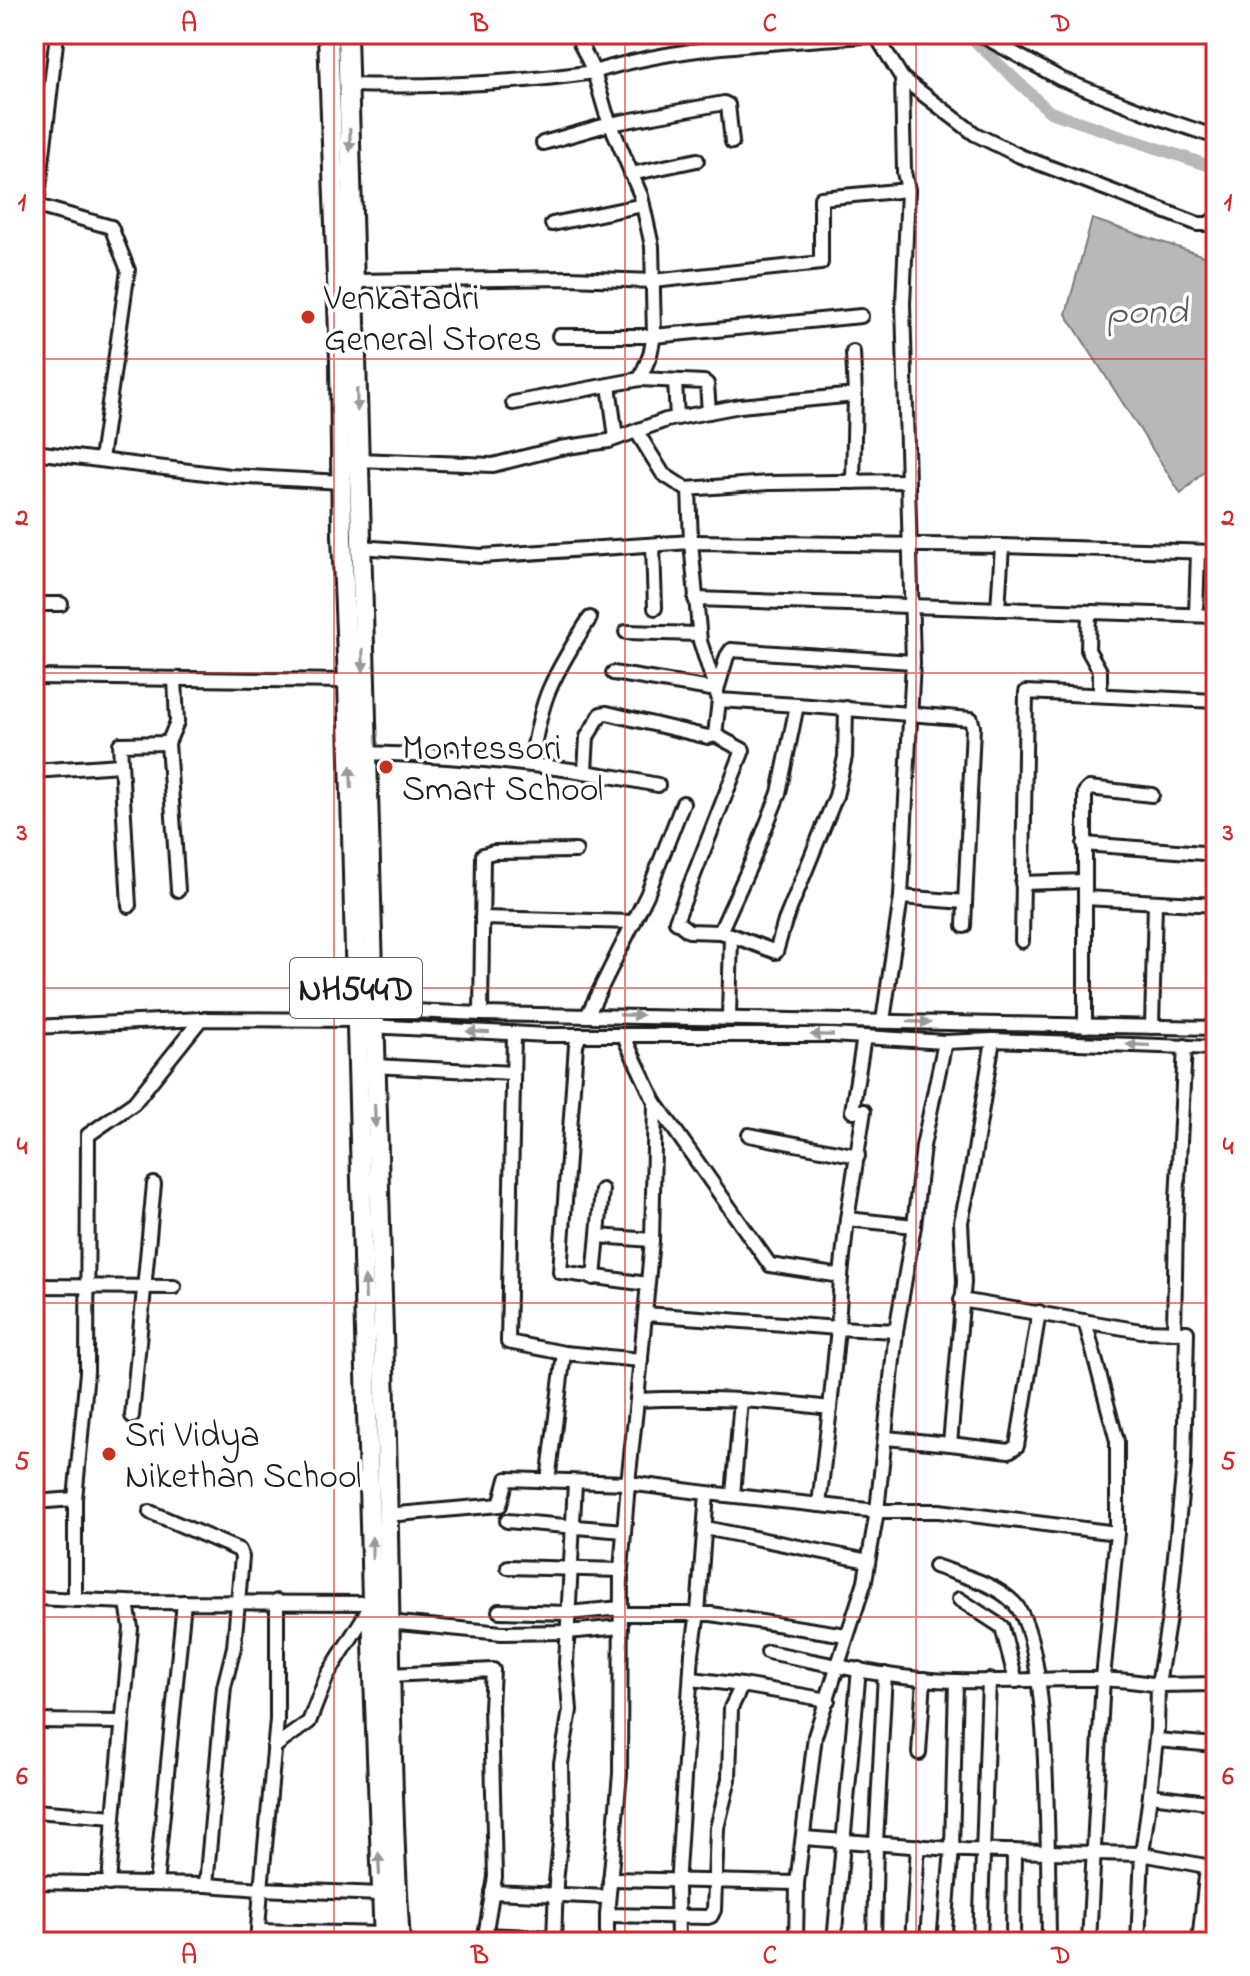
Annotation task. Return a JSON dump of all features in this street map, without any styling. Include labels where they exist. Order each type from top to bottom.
[{"type":"highway","name":"NH544D","points":[[328,34],[342,536],[363,1018],[383,1610],[389,1675],[389,1939]]},
{"type":"highway","name":"NH544D","points":[[347,34],[365,753],[363,1018],[373,1066],[377,1413],[387,1515],[380,1894],[389,1939]]},
{"type":"street","points":[[57,34],[36,206],[111,227],[128,270],[101,459]]},
{"type":"street","points":[[576,34],[594,72],[610,124],[643,205],[652,246],[654,336],[640,379]]},
{"type":"street","points":[[716,34],[717,49]]},
{"type":"street","points":[[979,34],[1061,79],[1216,137]]},
{"type":"street","points":[[348,85],[405,87],[534,81],[594,72],[635,59],[875,35],[902,78],[975,134],[1020,156],[1198,224],[1208,224],[1216,218]]},
{"type":"street","points":[[883,1021],[901,897],[913,662],[903,304],[908,190],[904,172],[902,78]]},
{"type":"street","points":[[543,143],[610,124],[724,103],[728,105],[732,142]]},
{"type":"street","points":[[631,174],[697,160]]},
{"type":"street","points":[[353,281],[569,278],[653,281],[821,263],[821,198],[908,190]]},
{"type":"street","points":[[552,224],[643,205]]},
{"type":"street","points":[[559,336],[654,336],[861,316]]},
{"type":"street","points":[[853,352],[853,482]]},
{"type":"street","points":[[513,403],[640,379],[707,384],[709,412]]},
{"type":"street","points":[[675,381],[677,418]]},
{"type":"street","points":[[609,385],[616,438]]},
{"type":"street","points":[[358,460],[493,465],[616,438],[677,418],[740,406],[855,395]]},
{"type":"street","points":[[637,432],[663,474],[689,489],[907,481]]},
{"type":"street","points":[[34,452],[230,476],[342,482]]},
{"type":"street","points":[[689,489],[699,634],[718,695]]},
{"type":"street","points":[[360,547],[482,556],[691,542],[1216,552]]},
{"type":"street","points":[[653,545],[655,608]]},
{"type":"street","points":[[998,609],[1002,546]]},
{"type":"street","points":[[1196,615],[1198,552]]},
{"type":"street","points":[[695,599],[1216,616]]},
{"type":"street","points":[[34,604],[61,604]]},
{"type":"street","points":[[1089,612],[1088,650],[1100,671],[1100,694]]},
{"type":"street","points":[[530,764],[549,691],[590,618]]},
{"type":"street","points":[[626,632],[699,634]]},
{"type":"street","points":[[715,735],[718,695],[731,650],[913,662]]},
{"type":"street","points":[[613,673],[718,695],[797,705],[967,717],[973,722],[964,926]]},
{"type":"street","points":[[34,677],[348,681]]},
{"type":"street","points":[[175,679],[177,722],[168,743],[178,890]]},
{"type":"street","points":[[1022,941],[1026,692],[1216,701]]},
{"type":"street","points":[[729,1017],[726,934],[779,793],[797,705]]},
{"type":"street","points":[[585,770],[587,737],[604,713],[699,735],[715,735],[743,750],[676,921],[689,931],[726,934],[776,952],[785,921],[836,796],[845,757],[846,708]]},
{"type":"street","points":[[129,906],[120,744],[168,743]]},
{"type":"street","points":[[365,753],[585,770],[658,785]]},
{"type":"street","points":[[34,771],[120,765]]},
{"type":"street","points":[[1085,1026],[1086,789],[1152,795]]},
{"type":"street","points":[[588,1014],[634,922],[683,803]]},
{"type":"street","points":[[1084,844],[1216,854]]},
{"type":"street","points":[[481,1014],[482,858],[485,853],[576,851]]},
{"type":"street","points":[[1022,883],[1085,881]]},
{"type":"street","points":[[901,897],[965,902]]},
{"type":"street","points":[[1085,898],[1216,905]]},
{"type":"street","points":[[1152,1027],[1155,902]]},
{"type":"street","points":[[482,918],[634,922]]},
{"type":"street","points":[[34,1027],[201,1019],[588,1014],[1216,1028]]},
{"type":"street","points":[[363,1018],[514,1033],[864,1037],[945,1042],[993,1040],[1216,1048]]},
{"type":"street","points":[[75,1600],[75,1499],[87,1372],[88,1135],[134,1103],[201,1019]]},
{"type":"street","points":[[514,1033],[507,1338],[511,1345],[641,1360]]},
{"type":"street","points":[[580,1035],[576,1045],[560,1269],[563,1274],[647,1284]]},
{"type":"street","points":[[623,1035],[655,1102],[770,1265],[841,1276]]},
{"type":"street","points":[[819,1505],[847,1219],[864,1111],[852,1111],[864,1037]]},
{"type":"street","points":[[950,1444],[964,1282],[961,1222],[993,1040]]},
{"type":"street","points":[[796,1942],[797,1883],[815,1736],[865,1581],[877,1511],[896,1331],[914,1226],[923,1146],[945,1042]]},
{"type":"street","points":[[1174,1332],[1185,1046]]},
{"type":"street","points":[[373,1066],[513,1073]]},
{"type":"street","points":[[607,1942],[608,1897],[620,1774],[621,1570],[652,1240],[655,1102]]},
{"type":"street","points":[[749,1135],[858,1156]]},
{"type":"street","points":[[132,1416],[154,1184]]},
{"type":"street","points":[[594,1278],[602,1190]]},
{"type":"street","points":[[847,1219],[914,1226]]},
{"type":"street","points":[[598,1236],[652,1240]]},
{"type":"street","points":[[34,1286],[174,1287]]},
{"type":"street","points":[[961,1300],[1141,1331],[1187,1332],[1184,1464],[1171,1603],[1158,1685],[1156,1740],[1142,1854],[1138,1942]]},
{"type":"street","points":[[886,1438],[1009,1451],[1017,1446],[1039,1312]]},
{"type":"street","points":[[645,1314],[896,1331]]},
{"type":"street","points":[[1085,1321],[1117,1441],[1117,1533],[1103,1678],[1089,1942]]},
{"type":"street","points":[[548,1481],[564,1353]]},
{"type":"street","points":[[637,1400],[741,1400],[830,1408]]},
{"type":"street","points":[[733,1495],[741,1400]]},
{"type":"street","points":[[387,1515],[500,1505],[507,1479],[628,1483],[877,1511],[939,1511],[1117,1533]]},
{"type":"street","points":[[389,1675],[493,1670],[495,1877],[485,1938],[554,1940],[562,1823],[561,1763],[570,1710],[567,1632],[575,1482]]},
{"type":"street","points":[[678,1942],[677,1882],[692,1653],[707,1493]]},
{"type":"street","points":[[34,1502],[75,1499]]},
{"type":"street","points":[[150,1512],[239,1550],[242,1557],[234,1647],[224,1687],[206,1885]]},
{"type":"street","points":[[507,1521],[624,1531]]},
{"type":"street","points":[[705,1528],[868,1561]]},
{"type":"street","points":[[935,1566],[986,1586],[1013,1602],[1024,1622],[1040,1681],[1049,1942]]},
{"type":"street","points":[[508,1567],[621,1570]]},
{"type":"street","points":[[34,1598],[127,1602],[277,1601],[383,1610],[485,1633],[567,1632],[621,1616]]},
{"type":"street","points":[[959,1599],[1002,1627],[1016,1681]]},
{"type":"street","points":[[277,1601],[277,1720],[257,1936],[389,1939]]},
{"type":"street","points":[[109,1884],[131,1628],[127,1602]]},
{"type":"street","points":[[156,1884],[184,1602]]},
{"type":"street","points":[[274,1747],[309,1722],[327,1676],[383,1610]]},
{"type":"street","points":[[499,1611],[621,1616],[698,1613],[846,1635]]},
{"type":"street","points":[[768,1652],[924,1679],[1040,1681],[1103,1678],[1158,1685],[1216,1684]]},
{"type":"street","points":[[834,1942],[859,1669]]},
{"type":"street","points":[[874,1942],[885,1674]]},
{"type":"street","points":[[692,1679],[828,1700]]},
{"type":"street","points":[[919,1753],[924,1679]]},
{"type":"street","points":[[980,1942],[989,1680]]},
{"type":"street","points":[[944,1942],[952,1849],[956,1681]]},
{"type":"street","points":[[607,1915],[711,1916],[716,1882],[717,1828],[729,1779],[731,1708],[742,1685]]},
{"type":"street","points":[[34,1721],[122,1722]]},
{"type":"street","points":[[1156,1740],[1216,1745]]},
{"type":"street","points":[[1150,1795],[1216,1803]]},
{"type":"street","points":[[34,1811],[114,1817]]},
{"type":"street","points":[[804,1838],[952,1849],[1142,1854],[1212,1867],[1199,1942]]},
{"type":"street","points":[[912,1942],[918,1846]]},
{"type":"street","points":[[1013,1942],[1014,1851]]},
{"type":"street","points":[[610,1879],[797,1883]]},
{"type":"street","points":[[34,1882],[206,1885],[380,1894]]},
{"type":"street","points":[[492,1892],[608,1897]]},
{"type":"water","name":"pond","points":[[1092,219],[1216,260],[1216,460],[1181,494],[1066,314]]},
{"type":"waterway","points":[[967,34],[1050,112],[1216,168]]},
{"type":"place","name":"Venkatadri General Stores","points":[[308,317]]},
{"type":"place","name":"Montessori Smart School","points":[[386,767]]},
{"type":"place","name":"Sri Vidya Nikethan School","points":[[109,1454]]}]
